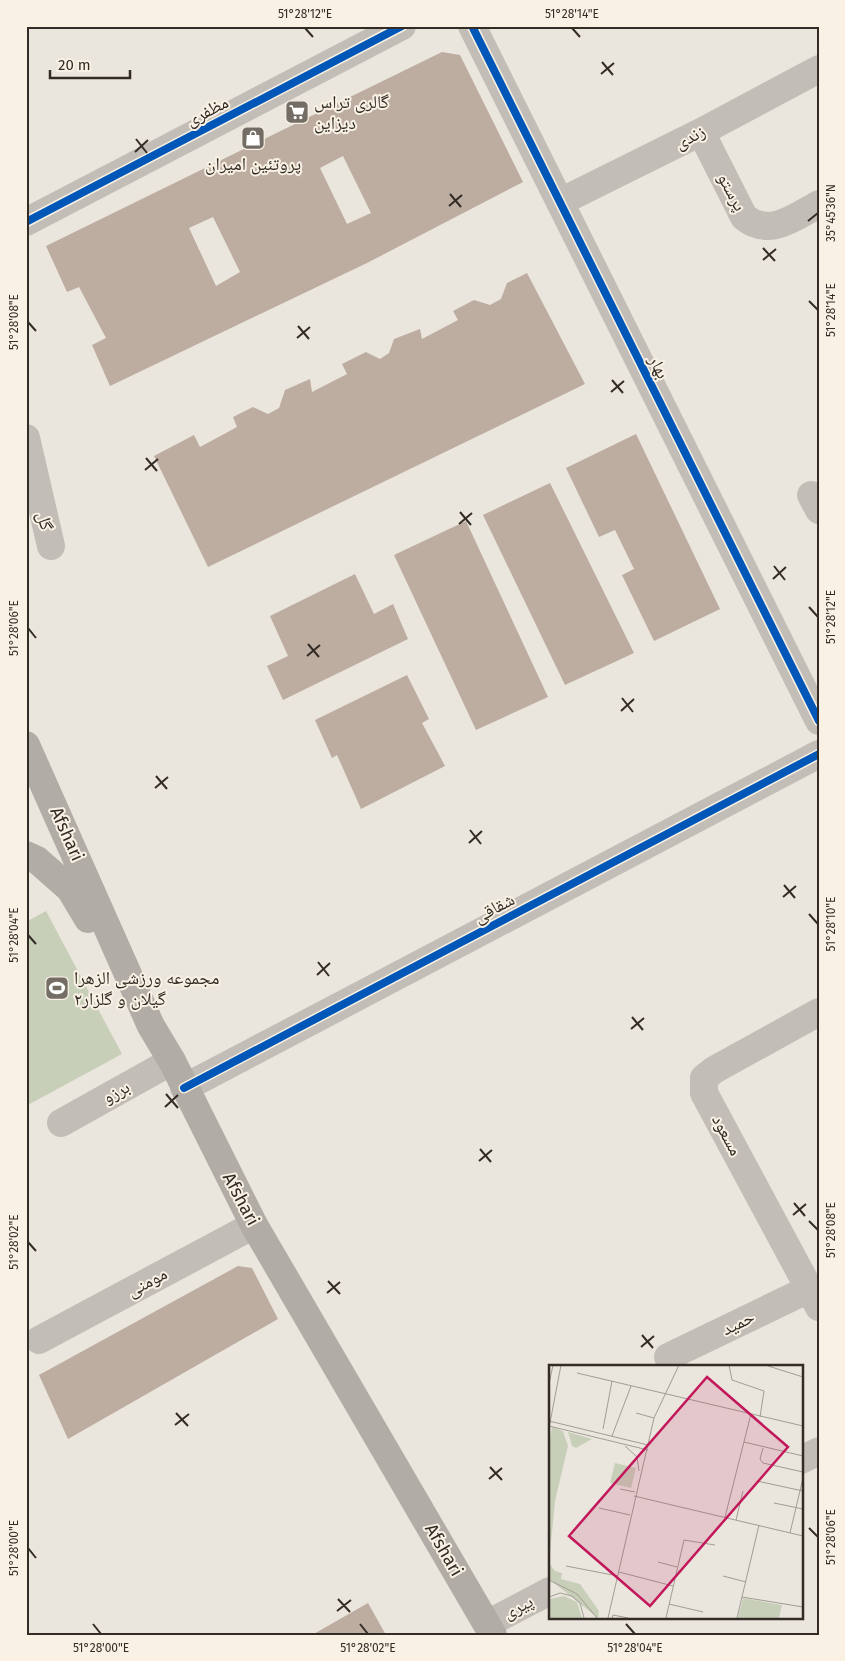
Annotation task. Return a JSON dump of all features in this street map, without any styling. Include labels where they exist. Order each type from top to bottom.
[{"type":"main road","name":"Afshari","points":[[26,745],[151,1026],[172,1061],[254,1224],[490,1629]]},
{"type":"main road","points":[[26,855],[37,860],[70,889],[151,1026]]},
{"type":"street","name":"مظفری","points":[[26,222],[402,26]]},
{"type":"street","name":"بهار","points":[[472,26],[819,721]]},
{"type":"street","name":"زندی","points":[[560,202],[701,132],[819,68]]},
{"type":"street","name":"پرستو","points":[[701,132],[744,216],[753,224],[781,225],[819,204]]},
{"type":"street","name":"گل","points":[[26,438],[51,546]]},
{"type":"street","name":"شقاقی","points":[[184,1088],[819,754]]},
{"type":"street","name":"مسعود","points":[[814,1298],[704,1093],[704,1078],[714,1070],[819,1012]]},
{"type":"street","name":"برزو","points":[[61,1123],[172,1061]]},
{"type":"street","name":"مومنی","points":[[39,1340],[254,1224]]},
{"type":"street","name":"حمید","points":[[668,1357],[814,1298]]},
{"type":"street","points":[[802,1460],[819,1451]]},
{"type":"street","name":"پیری","points":[[490,1629],[549,1591]]},
{"type":"green space","name":"مجموعه ورزشی الزهرا گیلان و گلزار۲","points":[[46,911],[122,1054],[26,1106],[26,922]]},
{"type":"building","points":[[442,52],[460,55],[523,182],[367,263],[110,386],[92,345],[106,338],[79,287],[67,292],[46,246]],"holes":[[[343,156],[371,213],[347,224],[320,168]],[[213,217],[240,272],[216,286],[189,228]]]},
{"type":"building","points":[[527,273],[585,384],[208,567],[154,456],[194,435],[200,447],[237,427],[233,417],[253,407],[268,414],[279,408],[285,390],[310,379],[312,392],[347,374],[342,364],[366,352],[380,359],[389,353],[394,339],[420,329],[422,339],[458,320],[453,311],[474,300],[490,305],[501,299],[507,283]]},
{"type":"building","points":[[636,434],[720,609],[654,641],[622,575],[634,569],[615,530],[599,537],[566,468]]},
{"type":"building","points":[[550,483],[634,653],[565,685],[483,515]]},
{"type":"building","points":[[466,521],[548,697],[476,730],[394,555]]},
{"type":"building","points":[[355,574],[374,614],[393,604],[408,639],[283,700],[267,666],[288,656],[270,616]]},
{"type":"building","points":[[407,675],[429,719],[422,723],[445,766],[361,809],[337,755],[332,758],[315,720]]},
{"type":"building","points":[[238,1266],[252,1268],[278,1319],[68,1439],[39,1375]]},
{"type":"building","points":[[368,1603],[386,1635],[312,1635]]},
{"type":"cycle path","points":[[26,222],[402,26]]},
{"type":"cycle path","points":[[472,26],[819,721]]},
{"type":"cycle path","points":[[184,1088],[819,754]]},
{"type":"place","name":"گالری تراس دیزاین","points":[[297,112]]},
{"type":"place","name":"پروتئین امیران","points":[[253,138]]},
{"type":"place","name":"مجموعه ورزشی الزهرا گیلان و گلزار۲","points":[[57,988]]}]
